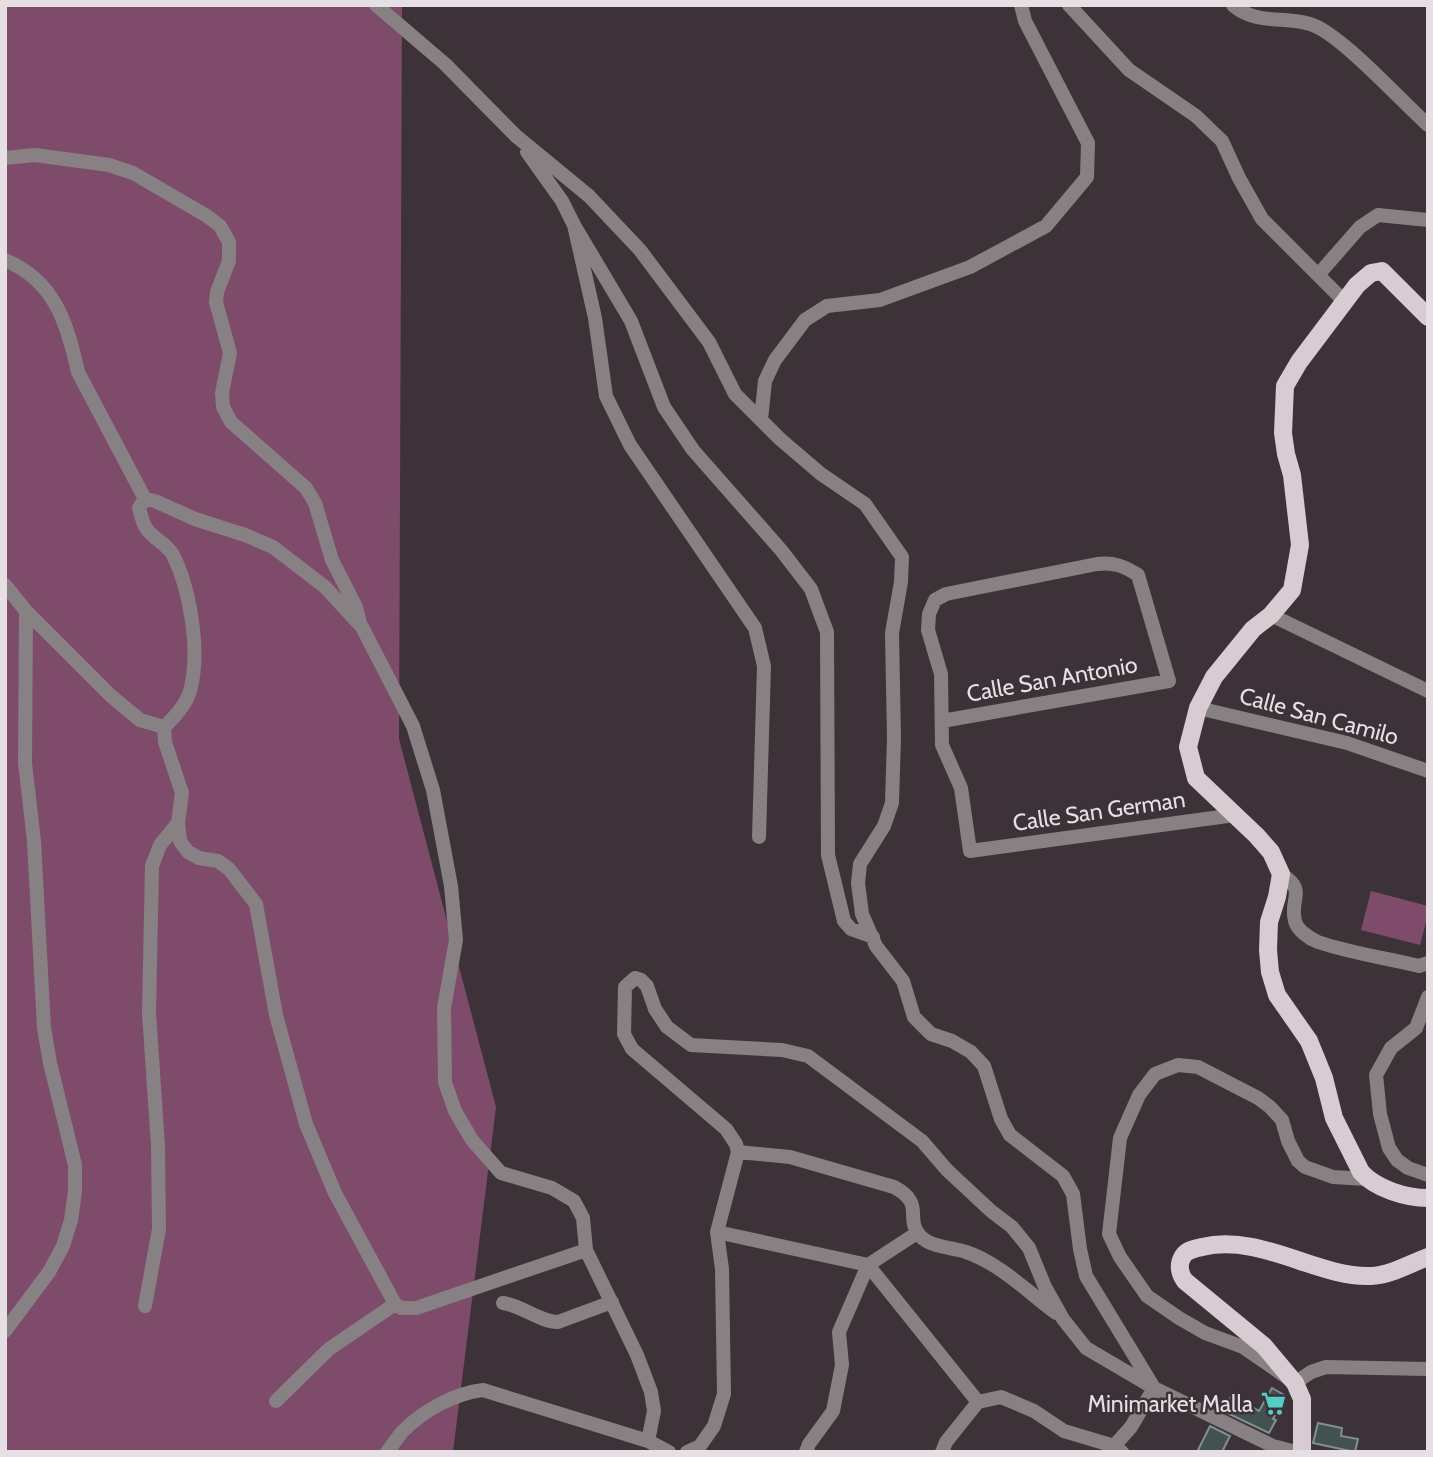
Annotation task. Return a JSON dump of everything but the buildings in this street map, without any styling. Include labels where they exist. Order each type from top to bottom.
[{"type":"main road","points":[[1428,317],[1382,271],[1371,273],[1357,285],[1299,362],[1285,386],[1283,433],[1292,475],[1300,545],[1292,590],[1271,615],[1253,629],[1213,677],[1198,708],[1188,747],[1196,778],[1271,852],[1281,874],[1269,922],[1270,972],[1277,995],[1309,1041],[1324,1078],[1338,1127],[1361,1172],[1381,1187],[1428,1198]]},
{"type":"main road","points":[[1302,1452],[1302,1399],[1295,1382],[1264,1346],[1185,1281],[1181,1275],[1182,1258],[1187,1251],[1213,1244],[1242,1246],[1279,1253],[1354,1275],[1374,1276],[1428,1257]]},
{"type":"street","points":[[376,5],[445,64],[516,135],[589,196],[640,250],[709,342],[735,394],[821,474],[865,504],[902,557],[901,582],[892,633],[892,803],[884,826],[860,864],[858,883],[862,914],[876,946],[903,981],[909,1005],[921,1026],[931,1034],[952,1041],[971,1052],[984,1066],[1001,1119],[1010,1135],[1063,1176],[1073,1194],[1086,1276],[1154,1388]]},
{"type":"street","points":[[761,420],[765,381],[775,360],[804,320],[827,306],[880,300],[970,267],[1046,226],[1087,177],[1088,144],[1025,21],[1013,5]]},
{"type":"street","points":[[1021,5],[1025,21]]},
{"type":"street","points":[[1069,5],[1129,71],[1196,116],[1222,141],[1262,219],[1345,302]]},
{"type":"street","points":[[1233,5],[1238,10],[1267,20],[1311,24],[1339,41],[1428,125]]},
{"type":"street","points":[[516,135],[562,201],[631,321],[664,407],[671,418],[693,450],[811,589],[827,632],[828,855],[844,921],[851,929],[873,937]]},
{"type":"street","points":[[5,158],[35,155],[109,165],[134,173],[208,216],[220,226],[229,242],[229,261],[216,302],[230,353],[222,393],[223,408],[231,422],[306,488],[314,503],[332,560],[356,607],[362,627],[413,726],[433,790],[452,886],[456,940],[444,1008],[445,1082],[455,1111],[472,1140],[501,1173],[552,1188],[574,1201],[583,1218],[586,1250],[651,1392],[654,1411],[648,1441]]},
{"type":"street","points":[[1318,275],[1360,227],[1378,215],[1428,220]]},
{"type":"street","points":[[574,225],[595,318],[606,396],[630,445],[755,628],[764,666],[759,837]]},
{"type":"street","points":[[5,260],[20,266],[51,293],[73,350],[78,372],[145,499]]},
{"type":"street","points":[[145,499],[155,500],[195,519],[273,547],[325,587],[362,627]]},
{"type":"street","points":[[145,499],[139,508],[147,529],[173,556],[188,602],[195,654],[191,689],[177,715],[164,727]]},
{"type":"street","name":"Calle San Antonio","points":[[1097,564],[1124,566],[1138,576],[1169,681],[943,721],[941,674],[928,629],[929,614],[935,600],[946,594],[1097,564]]},
{"type":"street","points":[[5,585],[26,611],[111,696],[139,720],[164,727]]},
{"type":"street","points":[[5,1331],[49,1272],[64,1246],[75,1191],[75,1165],[44,1028],[34,841],[25,763],[26,611]]},
{"type":"street","points":[[1271,615],[1428,691]]},
{"type":"street","name":"Calle San Camilo","points":[[1198,708],[1347,743],[1428,771]]},
{"type":"street","name":"Calle San German","points":[[943,721],[942,746],[961,788],[970,851],[1235,815]]},
{"type":"street","points":[[164,727],[165,742],[182,793],[177,823],[180,841],[188,852],[199,858],[218,861],[229,869],[256,904],[276,1015],[306,1124],[335,1193],[395,1304],[401,1308],[416,1308],[586,1250]]},
{"type":"street","points":[[145,1306],[159,1229],[158,1146],[149,1013],[152,866],[160,845],[177,823]]},
{"type":"street","points":[[1281,874],[1295,886],[1297,892],[1295,920],[1298,927],[1316,942],[1419,966],[1428,963]]},
{"type":"street","points":[[687,1452],[700,1446],[714,1426],[724,1394],[722,1269],[717,1232],[738,1152],[726,1129],[632,1049],[624,1034],[625,986],[635,978],[647,986],[654,1009],[667,1027],[691,1045],[782,1050],[808,1056],[922,1141],[947,1170],[1012,1227],[1029,1248],[1045,1287],[1063,1319],[1086,1348],[1154,1388],[1273,1446],[1296,1452]]},
{"type":"street","points":[[1428,997],[1422,1030],[1391,1048],[1376,1075],[1380,1114],[1389,1148],[1397,1160],[1408,1168],[1428,1175]]},
{"type":"street","points":[[1367,1179],[1333,1177],[1305,1167],[1298,1161],[1288,1141],[1282,1120],[1270,1107],[1258,1098],[1198,1068],[1178,1065],[1155,1074],[1139,1096],[1120,1138],[1109,1234],[1120,1257],[1147,1296],[1205,1333],[1243,1347],[1295,1382],[1326,1367],[1428,1369]]},
{"type":"street","points":[[738,1152],[790,1157],[894,1187],[905,1193],[913,1203],[913,1219],[918,1233],[928,1242],[982,1258],[1063,1319]]},
{"type":"street","points":[[717,1232],[867,1265],[978,1402]]},
{"type":"street","points":[[806,1452],[808,1444],[833,1411],[842,1365],[839,1332],[867,1265],[918,1233]]},
{"type":"street","points":[[503,1303],[514,1304],[551,1322],[558,1322],[612,1302]]},
{"type":"street","points":[[276,1401],[329,1349],[395,1304]]},
{"type":"street","points":[[942,1452],[946,1442],[978,1402],[1001,1397],[1034,1411],[1065,1431],[1118,1449],[1154,1388]]},
{"type":"street","points":[[387,1452],[404,1430],[422,1416],[466,1392],[483,1390],[648,1441],[669,1452]]},
{"type":"street","points":[[1257,1452],[1273,1446]]},
{"type":"shaded area","points":[[5,5],[402,5],[399,739],[496,1107],[453,1452],[5,1452]]},
{"type":"shaded area","points":[[1371,891],[1428,906],[1420,945],[1361,930]]},
{"type":"place","name":"Minimarket Malla","points":[[1273,1404]]}]
